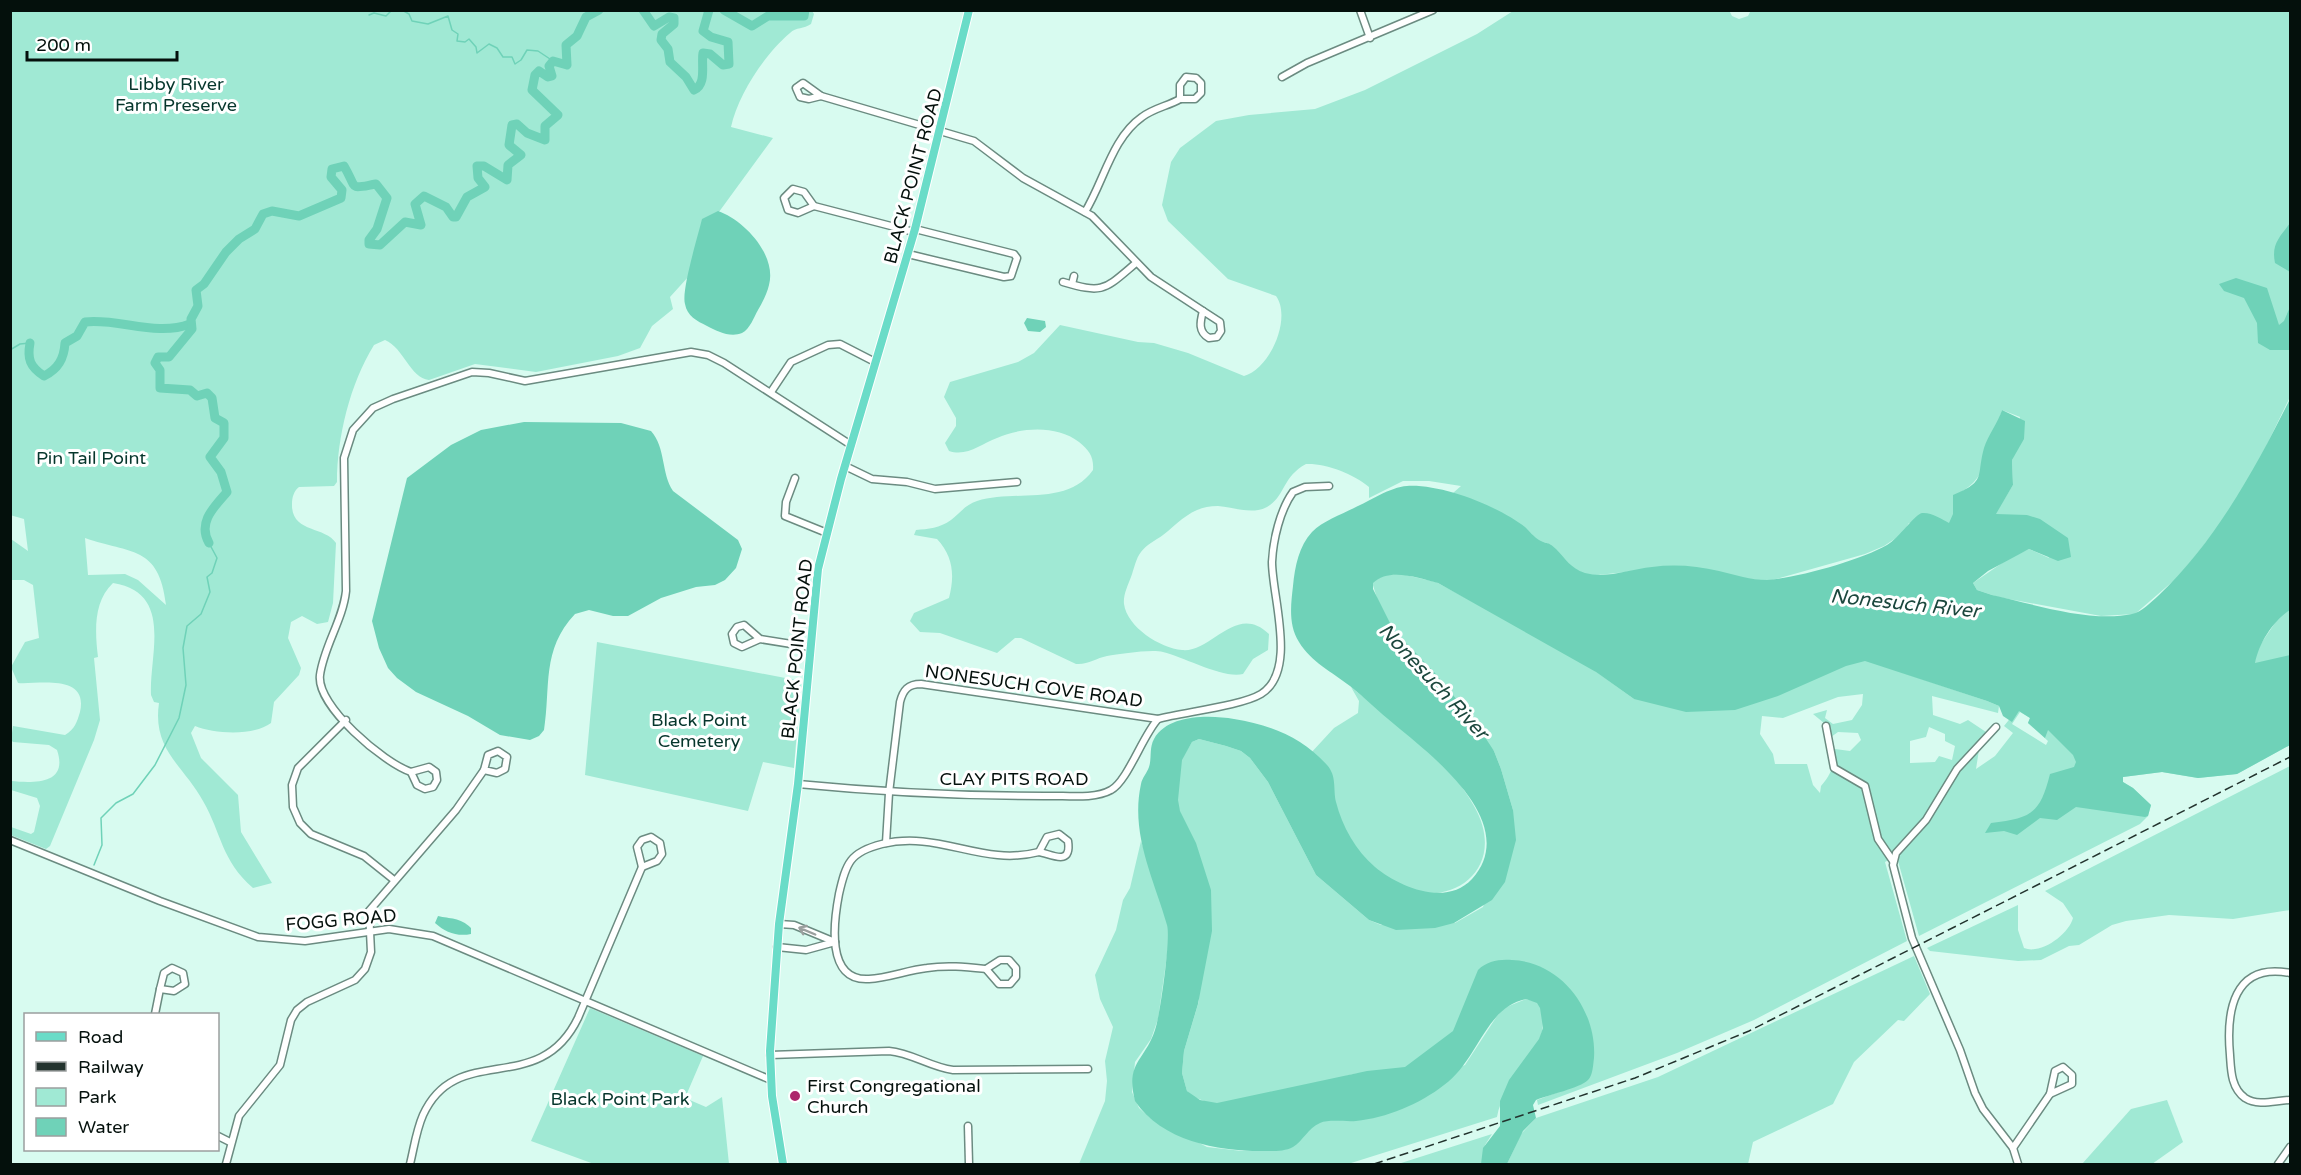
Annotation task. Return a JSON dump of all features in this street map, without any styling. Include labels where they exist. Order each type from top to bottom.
[{"type":"main road","name":"BLACK POINT ROAD","points":[[783,1164],[771,1080],[770,1055],[779,924],[798,784],[817,581],[827,532],[845,466],[915,231],[969,10]]},
{"type":"street","points":[[1360,10],[1370,38]]},
{"type":"street","points":[[1282,77],[1307,63],[1433,10]]},
{"type":"street","points":[[1085,212],[1131,126],[1150,111],[1180,99],[1191,100],[1199,97],[1202,90],[1199,80],[1192,76],[1183,80],[1179,87],[1180,99]]},
{"type":"street","points":[[821,96],[974,141],[1023,178],[1085,212],[1106,229],[1136,264],[1167,290],[1203,311],[1220,322],[1221,331],[1217,337],[1209,338],[1203,333],[1200,324],[1203,311]]},
{"type":"street","points":[[814,206],[805,193],[797,189],[789,191],[784,198],[785,207],[792,213],[798,213],[814,206],[1014,254],[1017,258],[1011,276],[1004,277],[908,254]]},
{"type":"street","points":[[1063,282],[1100,290],[1136,264]]},
{"type":"street","points":[[1071,284],[1074,276]]},
{"type":"street","points":[[771,392],[791,362],[828,345],[842,344],[875,362]]},
{"type":"street","points":[[411,772],[425,767],[431,768],[437,774],[437,782],[431,788],[423,789],[411,772],[387,761],[323,693],[320,674],[346,595],[345,452],[353,430],[373,408],[472,372],[489,373],[525,381],[681,352],[700,353],[717,358],[851,445]]},
{"type":"street","points":[[845,466],[876,480],[907,482],[935,489],[1017,482]]},
{"type":"street","points":[[795,478],[784,509],[785,516],[827,532]]},
{"type":"street","points":[[1158,719],[1249,699],[1264,692],[1271,683],[1282,650],[1273,570],[1276,535],[1293,492],[1305,487],[1329,486]]},
{"type":"street","points":[[760,639],[742,647],[734,642],[732,634],[737,627],[744,625],[760,639],[810,647]]},
{"type":"street","name":"NONESUCH COVE ROAD","points":[[889,793],[901,697],[912,685],[926,684],[1158,719]]},
{"type":"street","name":"CLAY PITS ROAD","points":[[798,784],[889,793],[1018,796],[1078,795],[1109,791],[1122,780],[1140,743],[1158,719]]},
{"type":"street","points":[[346,720],[297,768],[291,791],[294,810],[300,823],[311,834],[364,856],[394,880]]},
{"type":"street","points":[[1826,726],[1833,766],[1839,772],[1865,786],[1878,839],[1893,861]]},
{"type":"street","points":[[1996,727],[1957,769],[1933,810],[1897,851],[1893,861],[1912,938],[1960,1050],[1975,1093],[1985,1112],[2013,1148],[2018,1164]]},
{"type":"street","points":[[226,1164],[230,1142],[246,1106],[283,1059],[290,1026],[297,1010],[306,1002],[355,980],[364,972],[370,955],[369,911],[456,810],[479,774],[484,770]]},
{"type":"street","points":[[886,843],[889,793]]},
{"type":"street","points":[[986,969],[997,982],[1003,985],[1012,982],[1017,973],[1014,964],[1000,960],[986,969],[935,967],[864,979],[851,974],[842,966],[836,953],[835,942],[838,904],[849,862],[859,852],[886,843],[928,841],[1000,857],[1039,852],[1060,857],[1068,851],[1068,841],[1061,834],[1052,834],[1039,852]]},
{"type":"street","points":[[410,1164],[423,1116],[442,1090],[467,1075],[529,1064],[549,1055],[569,1035],[642,867],[637,847],[642,840],[653,838],[661,845],[661,856],[655,862],[642,867]]},
{"type":"street","name":"FOGG ROAD","points":[[10,840],[160,901],[258,937],[304,941],[369,931],[399,930],[433,936],[771,1080]]},
{"type":"street","points":[[779,924],[794,926],[835,942]]},
{"type":"street","points":[[777,947],[806,950],[835,942]]},
{"type":"street","points":[[155,1013],[160,989],[166,970],[175,968],[183,973],[185,982],[181,988],[172,991],[160,989]]},
{"type":"street","points":[[2290,973],[2267,972],[2245,984],[2232,1002],[2228,1020],[2232,1077],[2237,1089],[2245,1098],[2258,1102],[2290,1100]]},
{"type":"street","points":[[770,1055],[889,1051],[907,1053],[932,1065],[953,1070],[1088,1069]]},
{"type":"street","points":[[2013,1148],[2050,1094],[2055,1069],[2062,1066],[2067,1068],[2072,1075],[2072,1084],[2050,1094]]},
{"type":"street","points":[[968,1126],[969,1164]]},
{"type":"street","points":[[219,1136],[230,1142]]},
{"type":"street","points":[[2278,1164],[2290,1147]]},
{"type":"green space","points":[[1729,10],[1732,16],[1739,19],[1748,16],[1751,10],[2290,11],[2290,397],[2257,465],[2223,521],[2179,576],[2135,614],[2101,616],[1998,597],[1977,590],[1973,583],[2008,559],[2029,549],[2049,558],[2027,515],[1994,516],[2013,485],[2012,460],[2020,417],[2002,410],[1983,468],[1969,487],[1959,493],[1953,520],[1949,525],[1909,523],[1902,534],[1884,546],[1865,554],[1769,581],[1644,570],[1589,576],[1572,568],[1538,542],[1453,493],[1461,486],[1429,481],[1403,481],[1369,498],[1369,487],[1356,478],[1330,467],[1306,464],[1292,475],[1277,498],[1267,507],[1249,510],[1218,506],[1194,511],[1188,515],[1141,552],[1126,590],[1124,604],[1131,621],[1155,641],[1173,648],[1193,649],[1224,631],[1246,623],[1257,626],[1269,634],[1268,650],[1253,659],[1243,674],[1235,675],[1214,671],[1158,651],[1107,656],[1076,664],[1021,638],[1015,638],[997,653],[940,633],[920,632],[910,621],[914,613],[949,598],[952,581],[951,566],[942,545],[937,539],[914,535],[916,530],[943,525],[977,501],[1008,496],[1040,495],[1069,489],[1093,470],[1092,458],[1083,445],[1070,436],[1050,430],[1028,430],[1007,434],[968,451],[949,451],[945,443],[956,426],[956,418],[944,397],[950,382],[1018,362],[1034,353],[1060,325],[1138,342],[1154,343],[1188,353],[1244,376],[1262,364],[1270,353],[1280,329],[1280,305],[1276,296],[1228,279],[1168,221],[1162,205],[1171,162],[1180,148],[1216,121],[1249,115],[1315,109],[1365,90],[1477,34],[1513,11]]},
{"type":"green space","points":[[11,11],[812,11],[814,14],[811,24],[792,31],[771,52],[746,89],[731,127],[773,138],[697,242],[689,276],[670,297],[673,309],[652,326],[640,348],[618,356],[536,372],[475,364],[429,380],[417,374],[392,344],[385,340],[374,345],[358,377],[342,429],[337,482],[334,486],[299,487],[292,499],[293,513],[297,520],[336,543],[333,603],[328,622],[317,624],[302,616],[291,622],[288,638],[301,668],[299,675],[274,702],[271,723],[245,732],[213,731],[195,726],[191,733],[201,758],[238,795],[241,832],[272,883],[253,888],[242,878],[228,857],[203,801],[165,745],[158,719],[159,703],[154,702],[151,695],[154,627],[151,612],[144,599],[132,589],[113,583],[102,599],[97,618],[98,657],[94,658],[100,720],[94,740],[50,846],[46,849],[11,835],[11,827],[31,834],[34,832],[40,806],[37,798],[11,790],[11,781],[29,782],[47,779],[54,776],[58,770],[59,761],[57,750],[49,745],[13,742],[11,740],[13,726],[65,735],[77,722],[81,699],[76,691],[59,683],[18,683],[11,667],[25,642],[39,638],[33,585],[24,580],[11,580],[11,539],[28,551],[24,519],[10,515]],"holes":[[[85,538],[129,550],[149,562],[157,571],[166,605],[138,580],[125,574],[88,575]]]},
{"type":"green space","points":[[1401,574],[1436,582],[1577,658],[1634,699],[1817,673],[1865,660],[1999,706],[1998,713],[1932,696],[1933,715],[1960,724],[1968,720],[1986,732],[1981,737],[1976,769],[1995,756],[2013,733],[2004,726],[2016,711],[2249,661],[2290,601],[2290,745],[2237,774],[2198,778],[2162,772],[2123,777],[2123,782],[2151,805],[2148,816],[2140,824],[1919,936],[1898,861],[1892,858],[1885,862],[1907,941],[1754,1020],[1677,1053],[1538,1105],[1537,1100],[1583,1083],[1591,1074],[1555,979],[1457,1028],[1414,1069],[1353,1074],[1280,1095],[1214,1105],[1194,1097],[1187,1091],[1182,1073],[1184,1051],[1199,1001],[1193,844],[1178,807],[1177,789],[1180,762],[1192,742],[1199,739],[1226,746],[1241,751],[1250,758],[1268,782],[1316,875],[1369,920],[1381,925],[1455,923],[1483,907],[1513,810],[1501,769],[1494,751],[1393,629],[1381,611],[1372,582],[1385,575]],"holes":[[[1863,694],[1862,705],[1852,720],[1833,724],[1825,718],[1827,710],[1813,714],[1830,728],[1831,737],[1838,732],[1858,733],[1861,740],[1850,751],[1835,749],[1832,769],[1821,786],[1820,793],[1813,785],[1807,764],[1775,764],[1773,754],[1760,734],[1762,716],[1783,718],[1838,697]],[[2020,712],[2030,718],[2028,723],[2048,741],[2046,745],[2012,724]],[[1929,727],[1945,734],[1945,741],[1955,746],[1952,760],[1939,756],[1935,762],[1910,763],[1910,741],[1926,737]]]},
{"type":"green space","name":"Black Point Cemetery","points":[[597,642],[801,681],[794,768],[763,762],[748,811],[585,775]]},
{"type":"green space","points":[[1351,687],[1392,717],[1430,750],[1450,771],[1474,806],[1484,831],[1484,853],[1476,871],[1463,884],[1444,892],[1424,893],[1401,887],[1380,874],[1360,856],[1348,839],[1310,754],[1334,728],[1358,713],[1359,701]]},
{"type":"green space","points":[[2290,766],[2290,910],[2233,919],[2169,915],[2126,921],[2112,925],[2079,945],[2069,946],[2041,960],[2018,961],[1930,951],[1927,948],[2018,905],[2018,930],[2024,948],[2038,949],[2046,946],[2066,930],[2073,918],[2063,903],[2045,891]]},
{"type":"green space","points":[[1141,841],[1171,927],[1158,1019],[1151,1039],[1135,1062],[1132,1092],[1139,1108],[1149,1117],[1207,1147],[1242,1151],[1279,1150],[1292,1147],[1314,1124],[1465,1065],[1504,1008],[1526,999],[1538,1002],[1543,1018],[1542,1033],[1528,1061],[1501,1102],[1497,1117],[1348,1164],[1079,1164],[1105,1101],[1107,1081],[1105,1061],[1113,1027],[1100,999],[1095,975],[1116,930],[1123,900],[1130,888]]},
{"type":"green space","points":[[1914,956],[1930,994],[1904,1021],[1898,1020],[1854,1062],[1833,1104],[1753,1142],[1748,1164],[1507,1164],[1521,1134],[1536,1118],[1658,1077]]},
{"type":"green space","name":"Black Point Park","points":[[590,1008],[703,1056],[685,1098],[706,1107],[722,1097],[729,1164],[594,1164],[531,1141]]},
{"type":"green space","points":[[2167,1100],[2183,1142],[2152,1164],[2082,1164],[2131,1109]]},
{"type":"green space","points":[[1492,1134],[1485,1145],[1482,1164],[1398,1164]]},
{"type":"water","points":[[718,211],[748,230],[763,251],[770,274],[767,292],[751,323],[742,333],[733,335],[715,330],[690,315],[684,297],[702,219]]},
{"type":"water","points":[[2290,223],[2290,272],[2275,263],[2274,251],[2277,241]]},
{"type":"water","points":[[2236,278],[2267,288],[2279,325],[2284,321],[2290,307],[2290,350],[2270,350],[2258,343],[2257,323],[2244,298],[2224,291],[2219,284]]},
{"type":"water","points":[[1027,318],[1045,321],[1046,327],[1040,332],[1028,331],[1024,323]]},
{"type":"water","name":"Nonesuch River","points":[[2290,399],[2290,610],[2268,633],[2255,663],[2290,655],[2290,745],[2237,774],[2198,778],[2162,772],[2123,777],[2123,782],[2151,805],[2148,816],[2145,817],[2076,807],[2057,820],[2040,818],[2017,835],[2004,831],[1985,833],[1991,823],[2016,819],[2032,812],[2042,798],[2050,774],[2074,767],[2076,762],[2073,755],[2048,730],[2045,738],[2028,723],[2030,718],[2019,711],[2012,722],[2003,716],[1999,706],[1987,701],[1865,661],[1846,666],[1778,696],[1735,710],[1686,712],[1634,699],[1596,672],[1438,583],[1404,575],[1380,578],[1373,583],[1373,589],[1393,629],[1435,673],[1475,722],[1494,751],[1513,810],[1516,840],[1505,882],[1492,900],[1454,923],[1435,928],[1396,930],[1369,920],[1316,875],[1268,782],[1250,758],[1241,751],[1226,746],[1199,739],[1192,742],[1182,760],[1178,800],[1180,811],[1196,843],[1211,890],[1212,931],[1198,1004],[1184,1051],[1182,1073],[1187,1091],[1200,1100],[1217,1103],[1367,1071],[1405,1067],[1453,1031],[1478,970],[1489,963],[1502,960],[1530,963],[1546,970],[1561,979],[1573,992],[1583,1007],[1593,1040],[1594,1058],[1591,1075],[1588,1080],[1578,1086],[1536,1100],[1533,1105],[1536,1118],[1523,1131],[1507,1164],[1481,1164],[1483,1148],[1500,1126],[1500,1101],[1509,1080],[1539,1039],[1543,1028],[1540,1008],[1537,1003],[1526,999],[1512,1004],[1501,1012],[1456,1075],[1435,1092],[1414,1104],[1379,1117],[1320,1123],[1297,1144],[1286,1150],[1227,1149],[1192,1141],[1160,1126],[1146,1115],[1135,1101],[1132,1078],[1155,1030],[1168,945],[1167,925],[1141,838],[1138,803],[1142,782],[1150,764],[1152,742],[1160,731],[1169,725],[1190,718],[1213,717],[1261,725],[1296,740],[1317,755],[1330,769],[1339,811],[1356,846],[1375,867],[1409,887],[1436,893],[1449,892],[1472,879],[1485,858],[1486,836],[1479,814],[1466,792],[1429,753],[1356,691],[1322,666],[1299,642],[1293,629],[1291,607],[1298,557],[1312,532],[1326,521],[1394,489],[1421,486],[1469,498],[1500,511],[1525,527],[1539,540],[1551,545],[1572,566],[1585,573],[1602,575],[1652,567],[1678,566],[1711,569],[1755,579],[1780,579],[1828,567],[1876,551],[1892,542],[1915,517],[1922,513],[1933,515],[1949,523],[1953,514],[1953,495],[1976,482],[1984,448],[2002,410],[2025,421],[2024,439],[2012,460],[2013,485],[1996,514],[2027,515],[2040,519],[2068,538],[2071,557],[2058,561],[2029,549],[1988,571],[1973,583],[1977,590],[2080,614],[2116,616],[2132,614],[2146,606],[2179,575],[2216,528],[2263,452]]},
{"type":"water","points":[[524,422],[621,423],[651,431],[659,445],[673,491],[738,540],[742,549],[736,568],[725,580],[715,585],[696,587],[661,598],[628,616],[613,616],[589,610],[575,614],[564,628],[552,655],[544,730],[539,736],[530,740],[500,735],[468,716],[416,692],[397,678],[388,668],[379,648],[372,621],[407,478],[451,445],[481,430]]},
{"type":"water","points":[[438,916],[463,922],[471,928],[471,934],[456,934],[443,929],[435,923]]},
{"type":"waterway","points":[[369,15],[374,13],[386,16],[392,10]]},
{"type":"waterway","points":[[402,10],[409,14],[412,21],[428,24],[448,16],[452,30],[458,34],[457,41],[465,42],[469,39],[476,47],[477,53],[489,44],[497,48],[503,57],[512,57],[515,64],[521,60],[527,50],[538,51],[553,61]]},
{"type":"waterway","points":[[209,543],[205,528],[206,521],[227,492],[221,472],[210,457],[224,438],[224,423],[215,418],[212,398],[207,393],[197,396],[190,390],[160,388],[160,370],[155,363],[158,357],[169,357],[192,329],[191,319],[198,306],[196,290],[204,284],[226,252],[239,239],[255,229],[263,214],[272,211],[299,216],[341,198],[342,190],[331,177],[332,169],[344,166],[355,186],[376,184],[387,198],[377,229],[369,240],[369,244],[380,245],[405,222],[421,225],[415,204],[424,196],[446,207],[453,217],[456,217],[467,197],[485,187],[478,178],[477,166],[484,166],[507,180],[508,165],[521,155],[509,145],[512,125],[517,124],[527,133],[545,140],[545,126],[558,115],[532,90],[535,75],[539,71],[548,77],[552,76],[549,66],[553,61],[567,65],[566,45],[577,36],[586,17],[599,10]]},
{"type":"waterway","points":[[643,10],[654,26],[669,17],[674,18],[674,24],[662,34],[661,40],[668,49],[670,62],[686,77],[694,90],[702,79],[703,53],[710,54],[723,65],[729,64],[728,42],[711,37],[703,31],[709,10]]},
{"type":"waterway","points":[[724,10],[752,26],[768,16],[804,16],[805,10]]},
{"type":"waterway","points":[[30,343],[31,362],[35,369],[44,376],[57,367],[62,359],[65,343],[77,336],[85,322],[111,322],[164,329],[190,324]]},
{"type":"waterway","points":[[10,350],[20,344],[30,343]]},
{"type":"waterway","points":[[94,865],[102,845],[101,818],[116,803],[133,794],[155,765],[179,718],[186,685],[183,648],[187,626],[201,614],[210,592],[207,577],[212,573],[217,558],[209,543]]},
{"type":"railway","points":[[1374,1164],[1635,1078],[1749,1031],[2290,757]]},
{"type":"place","name":"First Congregational Church","points":[[795,1096]]},
{"type":"park label","name":"Libby River Farm Preserve","points":[[176,94]]},
{"type":"park label","name":"Pin Tail Point","points":[[91,458]]}]
